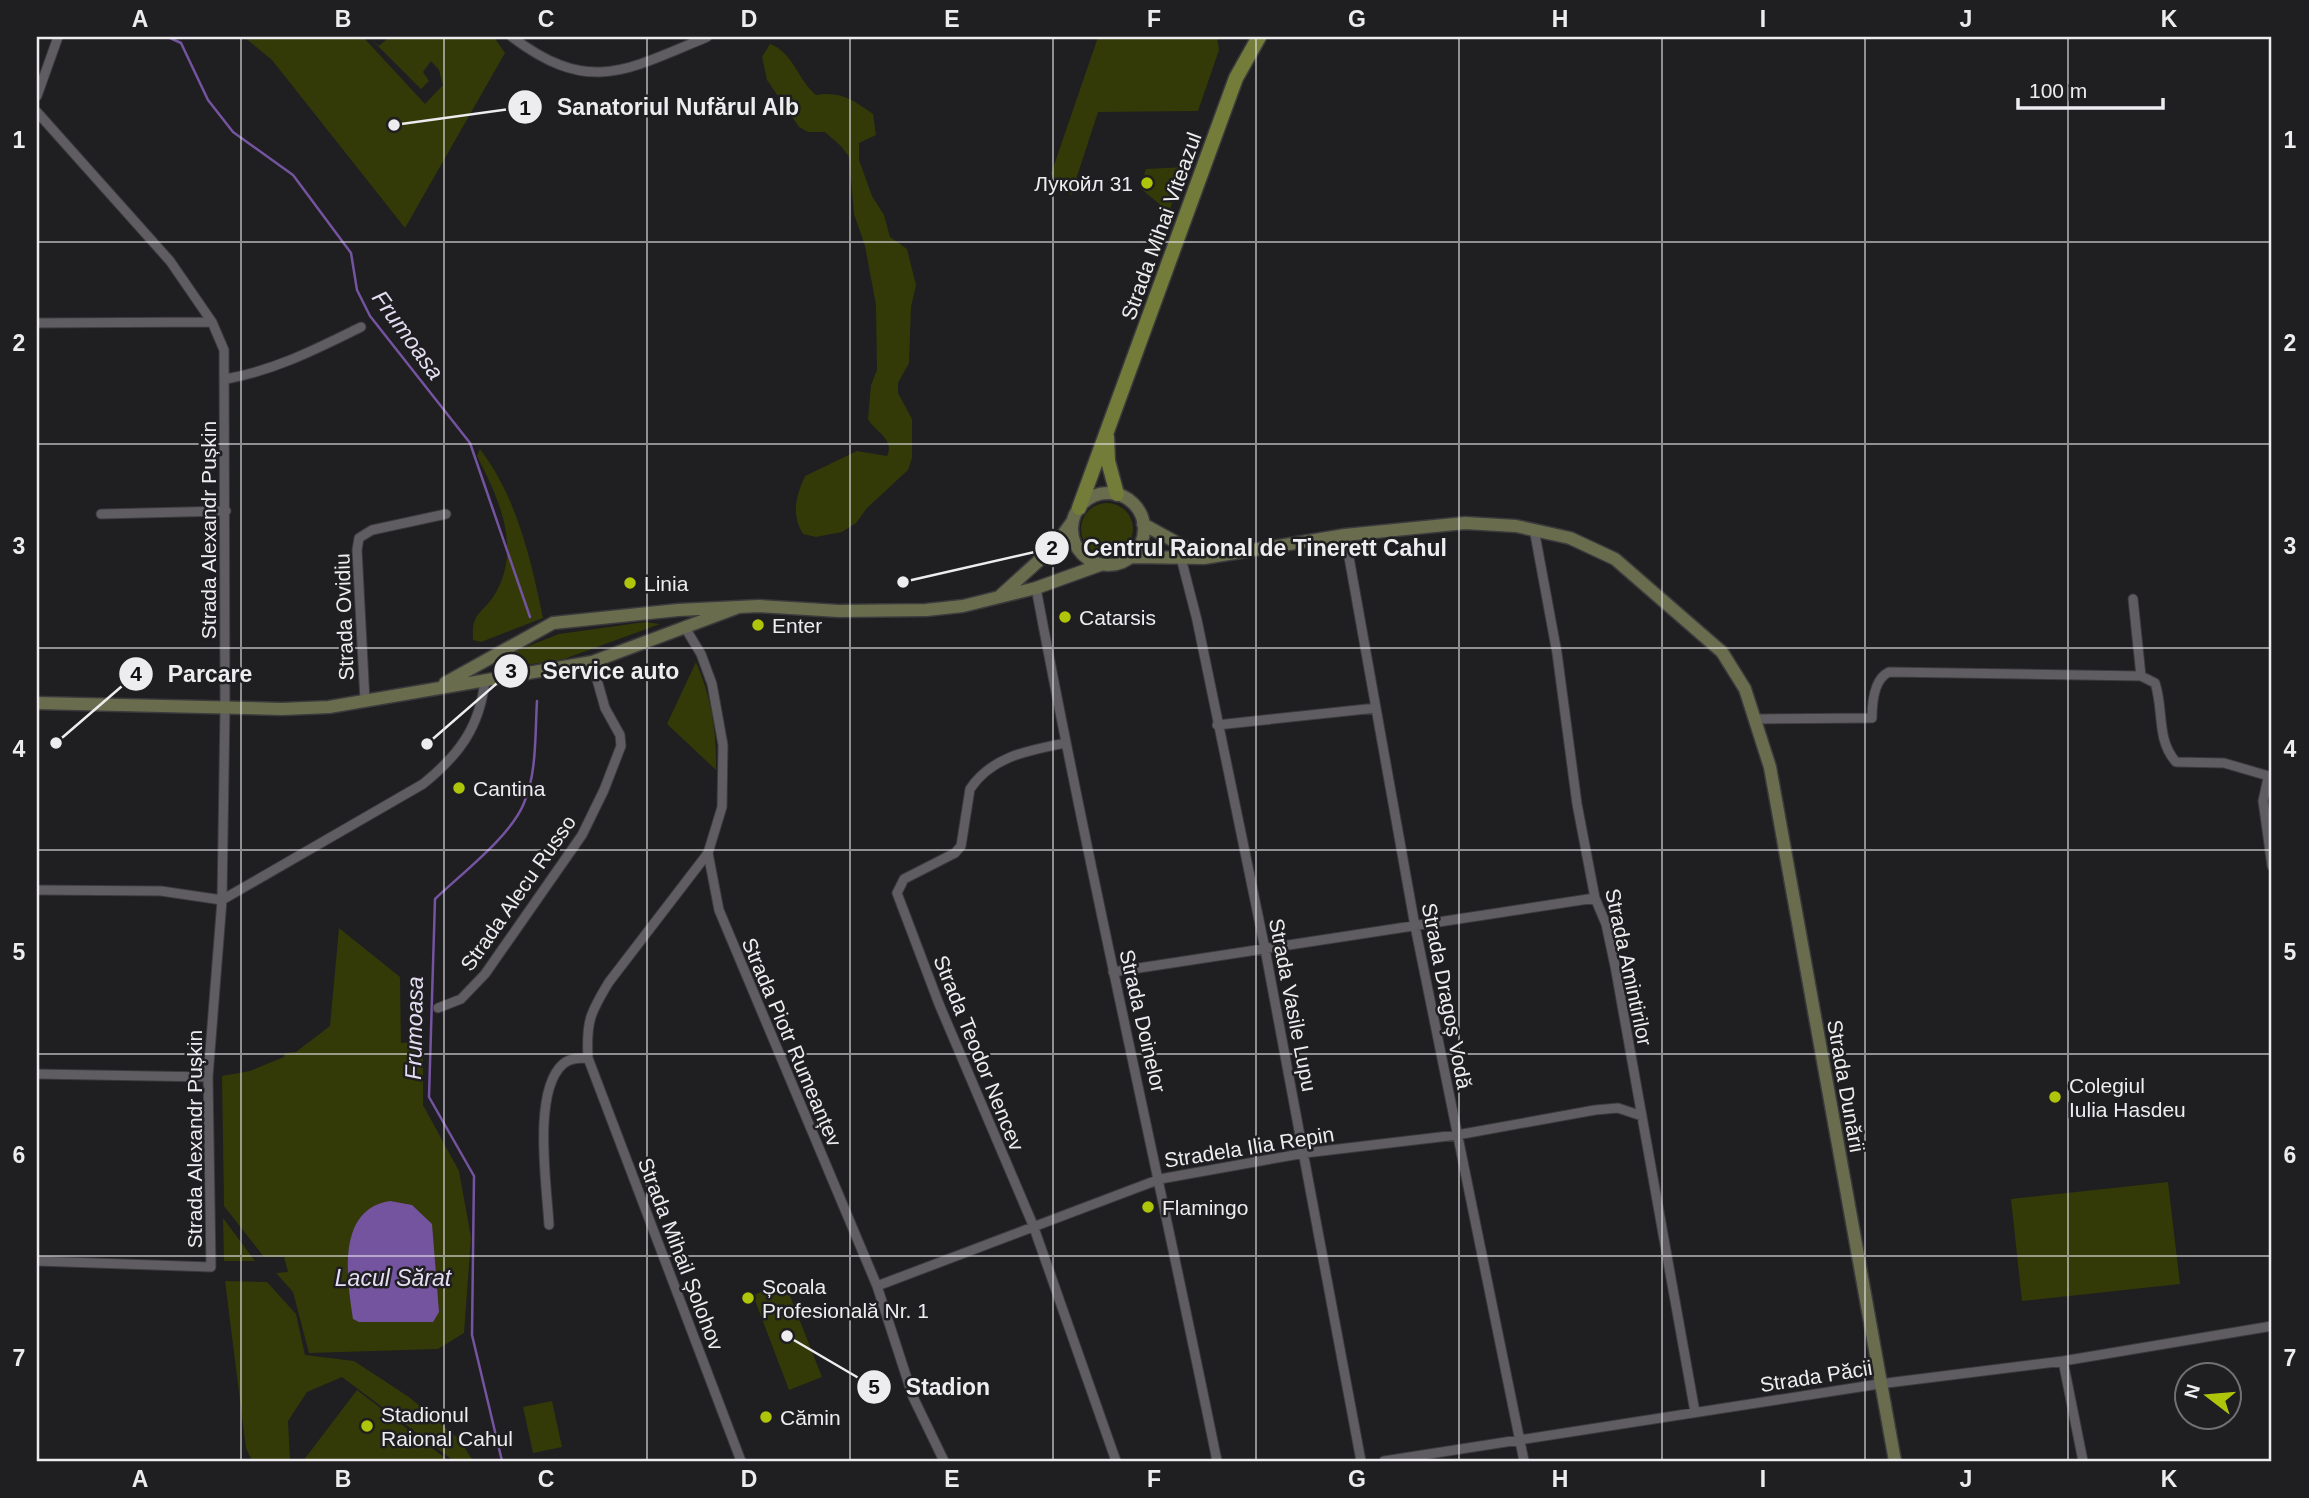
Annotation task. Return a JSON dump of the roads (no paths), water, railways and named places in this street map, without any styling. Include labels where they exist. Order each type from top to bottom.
[{"type":"main road","name":"Strada Mihai Viteazul","points":[[1076,515],[1236,78],[1259,37]]},
{"type":"main road","name":"Strada Mihai Viteazul","points":[[1106,432],[1108,461],[1117,494]]},
{"type":"main road","points":[[436,687],[491,659],[547,625],[657,612],[739,607],[906,611],[997,598],[1036,589],[1100,565],[1116,564],[1131,557],[1140,545],[1143,524],[1135,505],[1117,494],[1098,495],[1076,515],[1054,547],[997,598]]},
{"type":"main road","points":[[1076,515],[1073,538],[1077,549],[1090,561],[1100,565]]},
{"type":"main road","name":"Strada Dunării","points":[[1131,557],[1204,558],[1345,535],[1465,523],[1534,529],[1591,546],[1615,559],[1700,629],[1722,652],[1745,689],[1772,780],[1895,1461]]},
{"type":"main road","points":[[1143,524],[1204,558]]},
{"type":"main road","points":[[37,703],[308,709],[592,662],[739,607]]},
{"type":"main road","points":[[657,612],[667,620],[660,637]]},
{"type":"main road","points":[[491,659],[491,680]]},
{"type":"street","points":[[37,96],[58,37]]},
{"type":"street","points":[[512,37],[538,56],[580,73],[600,73],[637,64],[701,38]]},
{"type":"street","name":"Strada Alexandr Pușkin","points":[[37,112],[170,261],[212,322],[224,350],[226,379],[222,900],[208,1077],[211,1267],[37,1261]]},
{"type":"street","points":[[37,323],[212,322]]},
{"type":"street","points":[[226,379],[258,373],[295,360],[361,327]]},
{"type":"street","points":[[101,514],[226,511]]},
{"type":"street","name":"Strada Ovidiu","points":[[365,701],[357,550],[359,538],[372,530],[446,514]]},
{"type":"street","name":"Strada Amintirilor","points":[[1534,529],[1557,653],[1577,804],[1595,898],[1606,924],[1695,1412]]},
{"type":"street","name":"Strada Dragoș Vodă","points":[[1345,535],[1415,926],[1524,1461]]},
{"type":"street","name":"Strada Vasile Lupu","points":[[1181,558],[1197,620],[1265,949],[1361,1461]]},
{"type":"street","name":"Strada Doinelor","points":[[1036,589],[1065,743],[1160,1179],[1217,1461]]},
{"type":"street","points":[[2133,599],[2141,676]]},
{"type":"street","points":[[684,626],[701,654],[712,684],[723,745],[722,807],[708,853]]},
{"type":"street","name":"Strada Alecu Russo","points":[[438,1008],[461,999],[485,974],[582,835],[604,790],[618,755],[620,735],[606,708],[592,662]]},
{"type":"street","points":[[1756,719],[1872,718],[1872,703],[1880,679],[1889,672],[2141,676],[2155,683],[2163,735],[2168,753],[2176,762],[2224,764],[2270,778],[2263,801],[2272,866]]},
{"type":"street","points":[[37,890],[161,891],[222,900],[423,784],[443,768],[470,732],[482,709],[491,680]]},
{"type":"street","points":[[1217,726],[1376,708]]},
{"type":"street","name":"Strada Teodor Nencev","points":[[1065,743],[1010,756],[974,782],[968,799],[961,846],[955,853],[904,879],[897,893],[939,1004],[1032,1225],[1116,1461]]},
{"type":"street","name":"Strada Mihail Șolohov","points":[[708,853],[596,1004],[586,1034],[589,1058],[741,1461]]},
{"type":"street","name":"Strada Piotr Rumeanțev","points":[[708,853],[727,934],[877,1286],[913,1397],[944,1461]]},
{"type":"street","points":[[1113,972],[1595,898]]},
{"type":"street","points":[[549,1225],[544,1130],[550,1090],[560,1066],[572,1059],[589,1058]]},
{"type":"street","points":[[37,1074],[105,1073],[208,1077]]},
{"type":"street","name":"Stradela Ilia Repin","points":[[877,1286],[1032,1225],[1160,1179],[1305,1153],[1458,1135],[1595,1111],[1618,1108],[1642,1116]]},
{"type":"street","name":"Strada Păcii","points":[[1384,1461],[1879,1384],[2063,1361],[2272,1326]]},
{"type":"street","points":[[2063,1361],[2082,1461]]},
{"type":"water","name":"Lacul Sărat","points":[[390,1201],[412,1205],[432,1224],[439,1312],[433,1322],[359,1322],[353,1319],[348,1266],[353,1231],[361,1217],[373,1207]]},
{"type":"waterway","name":"Frumoasa","points":[[168,37],[181,43],[208,100],[233,132],[293,175],[351,253],[357,290],[370,316],[470,443],[530,617]]},
{"type":"waterway","name":"Frumoasa","points":[[502,1461],[472,1335],[474,1176],[429,1097],[435,899],[497,841],[518,816],[528,791],[533,766],[537,701]]},
{"type":"place","name":"Sanatoriul Nufărul Alb","points":[[394,125]]},
{"type":"place","name":"Лукойл 31","points":[[1147,183]]},
{"type":"place","name":"Centrul Raional de Tinerett Cahul","points":[[903,582]]},
{"type":"place","name":"Linia","points":[[630,583]]},
{"type":"place","name":"Catarsis","points":[[1065,617]]},
{"type":"place","name":"Enter","points":[[758,625]]},
{"type":"place","name":"Parcare","points":[[56,743]]},
{"type":"place","name":"Service auto","points":[[427,744]]},
{"type":"place","name":"Cantina","points":[[459,788]]},
{"type":"place","name":"Colegiul Iulia Hasdeu","points":[[2055,1097]]},
{"type":"place","name":"Flamingo","points":[[1148,1207]]},
{"type":"place","name":"Școala Profesională Nr. 1","points":[[748,1298]]},
{"type":"place","name":"Stadion","points":[[787,1336]]},
{"type":"place","name":"Cămin","points":[[766,1417]]},
{"type":"place","name":"Stadionul Raional Cahul","points":[[367,1426]]}]
